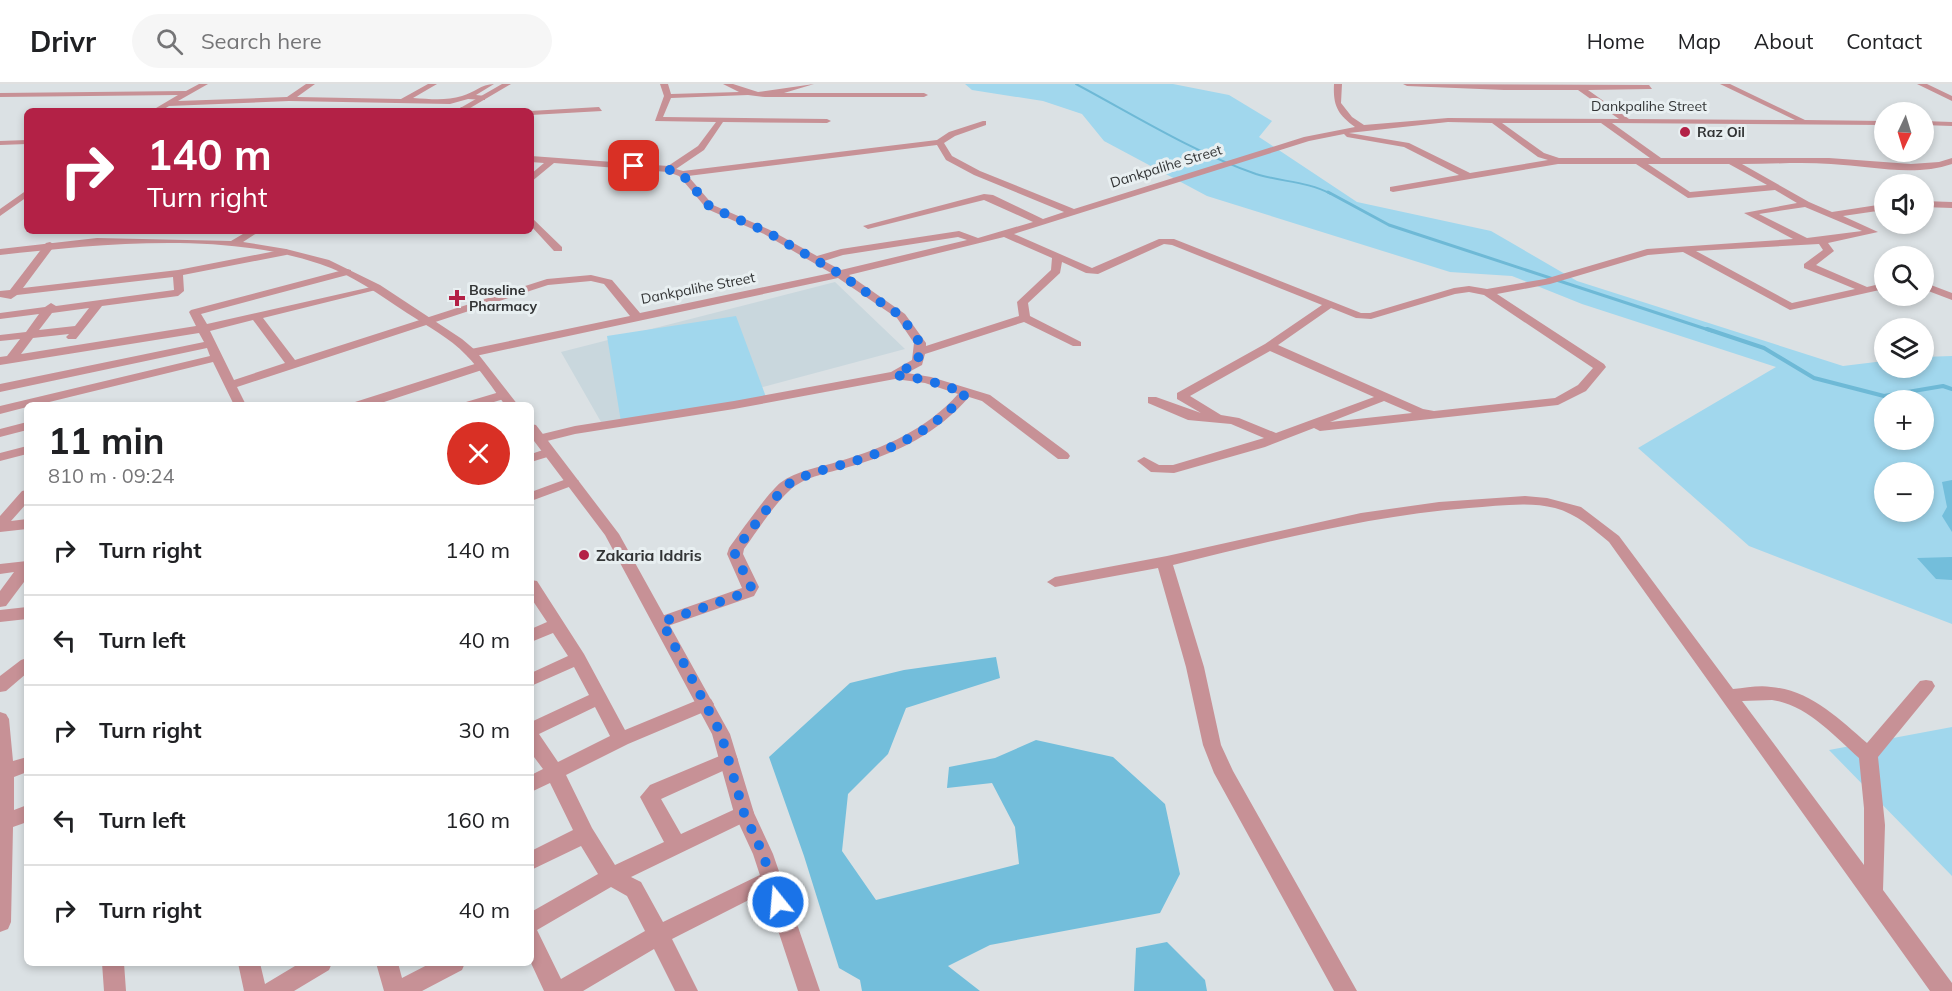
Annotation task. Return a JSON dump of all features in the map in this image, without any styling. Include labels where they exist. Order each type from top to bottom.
[{"type":"street","points":[[161,108],[204,84]]},
{"type":"street","points":[[290,99],[311,84]]},
{"type":"street","points":[[408,100],[434,84]]},
{"type":"street","points":[[468,98],[490,84]]},
{"type":"street","points":[[464,108],[507,84]]},
{"type":"street","points":[[664,84],[668,96],[658,119],[827,121]]},
{"type":"street","points":[[727,84],[744,93]]},
{"type":"street","points":[[765,95],[810,84]]},
{"type":"street","points":[[1338,84],[1336,103],[1349,119],[1362,128]]},
{"type":"street","points":[[1407,84],[1649,87]]},
{"type":"street","points":[[1724,84],[1807,123]]},
{"type":"street","points":[[1924,85],[1952,87]]},
{"type":"street","points":[[1924,85],[1952,99]]},
{"type":"street","points":[[1577,86],[1627,121]]},
{"type":"street","points":[[0,95],[187,93]]},
{"type":"street","points":[[668,96],[744,93],[924,95]]},
{"type":"street","points":[[168,104],[290,99],[450,102],[482,98]]},
{"type":"street","points":[[534,113],[599,109]]},
{"type":"street","points":[[670,170],[700,148],[721,120]]},
{"type":"street","points":[[1493,120],[1541,155],[1558,161]]},
{"type":"street","name":"Dankpalihe Street","points":[[471,353],[840,274],[978,241],[1296,142],[1362,128],[1424,122],[1493,120],[1874,123]]},
{"type":"street","points":[[1603,121],[1659,161]]},
{"type":"street","points":[[534,159],[670,170],[682,174],[939,142],[952,134],[983,123]]},
{"type":"street","points":[[1934,123],[1952,124]]},
{"type":"street","points":[[1336,134],[1406,145],[1468,176]]},
{"type":"street","points":[[0,143],[24,142]]},
{"type":"street","points":[[939,142],[949,158],[978,173],[1072,212]]},
{"type":"street","points":[[534,176],[552,160]]},
{"type":"street","points":[[1005,234],[1090,271],[1098,271],[1163,241],[1174,242],[1360,316],[1371,316],[1454,291],[1469,289],[1487,292],[1546,282],[1647,252],[1822,241],[1873,232],[1806,204],[1729,160]]},
{"type":"street","points":[[1393,189],[1558,161],[1830,161],[1911,167],[1940,165],[1952,161]]},
{"type":"street","points":[[1638,161],[1688,195],[1776,187]]},
{"type":"street","points":[[1940,165],[1952,171]]},
{"type":"street","points":[[682,174],[710,207],[767,232],[840,274],[901,316],[920,343],[918,362],[895,375],[734,405],[575,430],[540,440],[612,534],[721,734],[744,813],[771,879],[809,991]]},
{"type":"street","points":[[0,213],[24,195]]},
{"type":"street","points":[[868,226],[984,197],[990,197],[1041,222]]},
{"type":"street","points":[[1806,204],[1749,214],[1807,242]]},
{"type":"street","points":[[1934,204],[1952,205]]},
{"type":"street","points":[[1829,215],[1874,208]]},
{"type":"street","points":[[534,222],[558,249]]},
{"type":"street","points":[[233,244],[250,234]]},
{"type":"street","points":[[816,260],[841,252],[959,234],[966,234],[978,241]]},
{"type":"street","points":[[0,252],[50,245],[136,241],[233,244],[286,252],[325,262],[376,286],[471,353],[507,400]]},
{"type":"street","points":[[1822,241],[1829,251],[1808,266],[1864,289]]},
{"type":"street","points":[[897,244],[915,256]]},
{"type":"street","points":[[0,311],[50,245]]},
{"type":"street","points":[[1684,248],[1790,307],[1874,288]]},
{"type":"street","points":[[0,294],[178,273],[286,252]]},
{"type":"street","points":[[1025,318],[1022,302],[1056,271],[1058,258]]},
{"type":"street","points":[[238,402],[195,312],[347,272]]},
{"type":"street","points":[[0,315],[174,294],[179,291],[178,273]]},
{"type":"street","points":[[230,385],[547,282],[591,278],[608,282],[636,316]]},
{"type":"street","points":[[6,360],[30,335],[69,286]]},
{"type":"street","points":[[6,360],[202,330],[376,286]]},
{"type":"street","points":[[1934,290],[1952,297]]},
{"type":"street","points":[[1299,430],[1558,401],[1582,388],[1600,367],[1487,292]]},
{"type":"street","points":[[41,402],[44,380],[55,353],[98,304]]},
{"type":"street","points":[[1217,418],[1181,396],[1269,346],[1330,304]]},
{"type":"street","points":[[256,316],[293,365]]},
{"type":"street","points":[[919,352],[936,344],[1025,318],[1077,344]]},
{"type":"street","points":[[0,338],[78,329]]},
{"type":"street","points":[[111,366],[117,343]]},
{"type":"street","points":[[0,388],[209,344]]},
{"type":"street","points":[[1269,346],[1398,405],[1434,415]]},
{"type":"street","points":[[45,402],[217,358]]},
{"type":"street","points":[[378,402],[481,366]]},
{"type":"street","points":[[895,375],[927,380],[986,398],[1014,416],[1063,456]]},
{"type":"street","points":[[662,622],[748,592],[751,587],[735,554],[737,548],[784,487],[795,480],[860,460],[907,440],[937,422],[966,393]]},
{"type":"street","points":[[1144,461],[1156,469],[1174,469],[1276,438],[1384,397]]},
{"type":"street","points":[[1152,400],[1193,417],[1234,421],[1276,438]]},
{"type":"street","points":[[0,410],[24,406]]},
{"type":"street","points":[[0,433],[24,427]]},
{"type":"street","points":[[0,457],[24,451]]},
{"type":"street","points":[[534,496],[572,481]]},
{"type":"street","points":[[1,523],[24,498]]},
{"type":"street","points":[[1056,582],[1164,561],[1299,528],[1391,511],[1443,505],[1516,501],[1544,502],[1569,508],[1589,518],[1614,539],[1731,696],[1872,895],[1944,991]]},
{"type":"street","points":[[1,523],[24,524]]},
{"type":"street","points":[[1164,561],[1195,667],[1212,745],[1224,773],[1346,991]]},
{"type":"street","points":[[0,569],[24,566]]},
{"type":"street","points":[[0,602],[24,570]]},
{"type":"street","points":[[534,591],[578,658],[621,740]]},
{"type":"street","points":[[0,616],[24,613]]},
{"type":"street","points":[[534,635],[557,624]]},
{"type":"street","points":[[534,679],[578,658]]},
{"type":"street","points":[[0,686],[24,666]]},
{"type":"street","points":[[1868,755],[1926,686]]},
{"type":"street","points":[[1731,696],[1775,693],[1794,699],[1812,708],[1868,755],[1875,792],[1876,835],[1872,895]]},
{"type":"street","points":[[534,729],[599,698]]},
{"type":"street","points":[[534,781],[621,740],[705,704]]},
{"type":"street","points":[[0,724],[3,773],[0,922]]},
{"type":"street","points":[[534,742],[554,771],[585,834],[611,877],[634,889],[687,991]]},
{"type":"street","points":[[677,846],[650,797],[657,791],[729,760]]},
{"type":"street","points":[[3,773],[24,765]]},
{"type":"street","points":[[534,921],[611,877],[744,813]]},
{"type":"street","points":[[2,824],[24,814]]},
{"type":"street","points":[[534,860],[585,834]]},
{"type":"street","points":[[562,991],[657,936],[771,879]]},
{"type":"street","points":[[534,945],[555,991]]},
{"type":"street","points":[[113,966],[115,991]]},
{"type":"street","points":[[250,966],[255,991]]},
{"type":"street","points":[[273,991],[316,966]]},
{"type":"street","points":[[388,966],[397,991],[448,966]]},
{"type":"shaded area","points":[[965,84],[1173,84],[1229,95],[1272,121],[1259,137],[1357,202],[1491,231],[1577,281],[1843,366],[1874,362],[1874,378],[1934,378],[1934,357],[1952,356],[1952,624],[1749,546],[1638,448],[1776,367],[1582,304],[1512,276],[1450,272],[1207,196],[1104,141],[1082,114],[1043,101],[972,90]]},
{"type":"shaded area","points":[[835,282],[905,349],[605,429],[561,352]]},
{"type":"shaded area","points":[[736,316],[766,397],[621,422],[607,336]]},
{"type":"shaded area","points":[[1952,480],[1952,532],[1942,516],[1947,507],[1942,482]]},
{"type":"shaded area","points":[[1952,557],[1952,580],[1936,579],[1917,558]]},
{"type":"shaded area","points":[[996,657],[1000,678],[906,708],[888,754],[848,794],[842,851],[876,900],[1019,864],[1015,827],[992,783],[947,788],[949,767],[995,758],[1036,740],[1113,757],[1165,804],[1180,874],[1160,913],[990,945],[948,966],[980,991],[862,991],[860,980],[839,968],[804,856],[769,757],[850,683],[904,670]]},
{"type":"shaded area","points":[[1952,727],[1952,876],[1829,750]]},
{"type":"shaded area","points":[[1167,942],[1205,980],[1207,991],[1134,991],[1136,948]]},
{"type":"waterway","points":[[1076,84],[1209,155],[1265,177],[1303,184],[1331,194]]},
{"type":"waterway","points":[[1328,192],[1389,225],[1712,331]]},
{"type":"waterway","points":[[1707,329],[1764,348],[1814,378],[1884,396],[1943,386],[1952,389]]},
{"type":"place","name":"Raz Oil","points":[[1685,132]]},
{"type":"place","name":"Baseline Pharmacy","points":[[457,298]]},
{"type":"place","name":"Zakaria Iddris","points":[[584,555]]},
{"type":"route","points":[[634,166],[670,170],[682,174],[710,207],[767,232],[840,274],[901,316],[920,343],[918,362],[895,375],[927,380],[966,393],[937,422],[907,440],[860,460],[795,480],[784,487],[737,548],[735,554],[751,587],[748,592],[662,622],[721,734],[744,813],[763,854],[778,902]]}]
